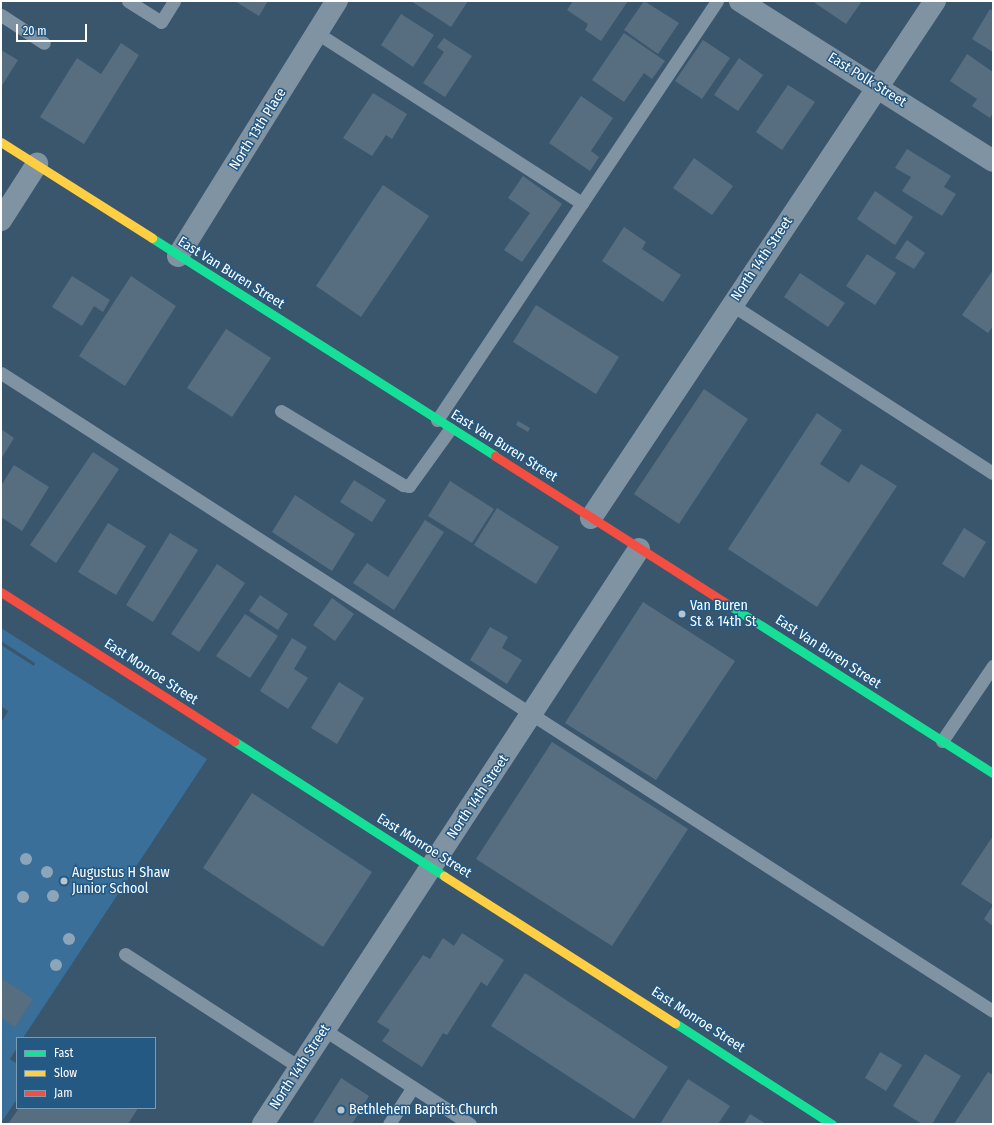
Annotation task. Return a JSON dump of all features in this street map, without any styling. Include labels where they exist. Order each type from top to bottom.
[{"type":"main road","name":"East Van Buren Street","points":[[1,142],[993,773]]},
{"type":"main road","name":"East Monroe Street","points":[[1,592],[832,1124]]},
{"type":"street","name":"North 13th Place","points":[[178,256],[337,1]]},
{"type":"street","name":"East Polk Street","points":[[740,1],[993,161]]},
{"type":"street","name":"North 14th Street","points":[[591,518],[935,1]]},
{"type":"street","points":[[1,220],[37,164]]},
{"type":"street","name":"North 14th Street","points":[[263,1124],[323,1030],[533,714],[639,548]]},
{"type":"lane","points":[[128,1],[161,22],[174,1]]},
{"type":"lane","points":[[436,420],[717,1]]},
{"type":"lane","points":[[1,15],[44,43]]},
{"type":"lane","points":[[317,33],[582,203]]},
{"type":"lane","points":[[732,305],[993,473]]},
{"type":"lane","points":[[1,373],[993,1010]]},
{"type":"lane","points":[[281,411],[403,485],[409,486],[450,429]]},
{"type":"lane","points":[[942,741],[993,666]]},
{"type":"lane","points":[[125,954],[299,1067]]},
{"type":"lane","points":[[323,1030],[470,1124]]},
{"type":"lane","points":[[389,1124],[413,1087]]},
{"type":"shaded area","name":"Augustus H Shaw Junior School","points":[[1,628],[207,759],[24,1037],[16,1037],[16,1050],[10,1059],[16,1063],[16,1100],[1,1123],[1,723],[8,711],[1,706],[1,645],[34,666],[35,663],[1,641]]},
{"type":"building","points":[[235,1],[268,1],[259,16]]},
{"type":"building","points":[[411,1],[468,1],[451,27]]},
{"type":"building","points":[[573,1],[628,1],[601,41],[585,30],[588,24],[567,10]]},
{"type":"building","points":[[644,1],[679,23],[658,54],[624,30]]},
{"type":"building","points":[[812,1],[862,1],[846,24]]},
{"type":"building","points":[[990,9],[993,11],[993,52],[972,39]]},
{"type":"building","points":[[401,14],[434,35],[413,67],[381,45]]},
{"type":"building","points":[[624,33],[665,61],[652,79],[644,73],[624,102],[592,80]]},
{"type":"building","points":[[444,38],[472,56],[445,97],[423,83],[444,52],[437,47]]},
{"type":"building","points":[[703,40],[730,58],[702,99],[675,81]]},
{"type":"building","points":[[121,43],[139,55],[84,144],[40,117],[77,58],[101,74]]},
{"type":"building","points":[[1,50],[18,60],[1,87]]},
{"type":"building","points":[[967,54],[993,72],[993,113],[990,118],[972,106],[977,99],[950,81]]},
{"type":"building","points":[[739,58],[763,75],[738,111],[714,95]]},
{"type":"building","points":[[788,85],[815,102],[782,150],[756,132]]},
{"type":"building","points":[[373,93],[407,114],[392,139],[386,135],[372,156],[343,138]]},
{"type":"building","points":[[581,96],[613,118],[591,151],[599,157],[590,171],[549,143]]},
{"type":"building","points":[[907,149],[951,176],[944,187],[956,194],[942,216],[902,191],[911,177],[895,168]]},
{"type":"building","points":[[694,158],[733,186],[712,215],[673,188]]},
{"type":"building","points":[[523,176],[562,204],[522,262],[504,250],[530,213],[508,198]]},
{"type":"building","points":[[383,185],[429,216],[361,317],[316,286]]},
{"type":"building","points":[[875,191],[913,217],[895,245],[857,219]]},
{"type":"building","points":[[624,227],[646,242],[642,249],[681,275],[663,302],[602,261]]},
{"type":"building","points":[[907,240],[925,253],[914,269],[895,258]]},
{"type":"building","points":[[867,254],[896,273],[875,305],[846,286]]},
{"type":"building","points":[[993,270],[993,326],[988,333],[962,315]]},
{"type":"building","points":[[800,273],[845,303],[828,327],[784,297]]},
{"type":"building","points":[[72,276],[110,300],[103,312],[94,306],[82,326],[52,307]]},
{"type":"building","points":[[131,276],[176,306],[125,386],[79,356]]},
{"type":"building","points":[[536,305],[619,357],[596,394],[513,342]]},
{"type":"building","points":[[226,329],[271,358],[232,417],[187,388]]},
{"type":"building","points":[[704,389],[748,419],[679,524],[634,494]]},
{"type":"building","points":[[817,413],[842,430],[820,464],[849,483],[861,464],[897,486],[817,607],[728,549]]},
{"type":"building","points":[[518,421],[530,428],[528,432],[516,425]]},
{"type":"building","points":[[1,429],[14,438],[1,459]]},
{"type":"building","points":[[93,452],[119,469],[56,563],[30,545]]},
{"type":"building","points":[[14,465],[49,487],[22,531],[1,517],[1,486]]},
{"type":"building","points":[[354,480],[386,500],[372,522],[340,502]]},
{"type":"building","points":[[450,481],[494,509],[472,543],[428,516]]},
{"type":"building","points":[[295,495],[355,534],[332,571],[272,532]]},
{"type":"building","points":[[497,508],[559,547],[536,584],[474,545]]},
{"type":"building","points":[[425,520],[444,532],[394,610],[353,583],[367,563],[388,577]]},
{"type":"building","points":[[108,523],[146,546],[116,595],[78,572]]},
{"type":"building","points":[[964,528],[986,542],[964,578],[942,564]]},
{"type":"building","points":[[170,533],[198,550],[153,622],[126,605]]},
{"type":"building","points":[[217,564],[245,583],[199,652],[171,634]]},
{"type":"building","points":[[260,595],[288,614],[278,630],[249,611]]},
{"type":"building","points":[[332,598],[354,614],[335,641],[313,625]]},
{"type":"building","points":[[643,602],[735,661],[656,780],[565,723]]},
{"type":"building","points":[[245,614],[278,636],[250,678],[216,656]]},
{"type":"building","points":[[490,627],[508,637],[502,648],[522,660],[507,684],[470,660]]},
{"type":"building","points":[[292,638],[307,647],[294,669],[308,678],[288,709],[260,691]]},
{"type":"building","points":[[339,682],[364,698],[337,744],[311,728]]},
{"type":"building","points":[[552,742],[688,829],[612,946],[476,859]]},
{"type":"building","points":[[252,793],[372,872],[323,947],[203,868]]},
{"type":"building","points":[[993,836],[993,905],[961,884]]},
{"type":"building","points":[[993,905],[993,926],[984,919]]},
{"type":"building","points":[[462,933],[504,960],[487,986],[481,982],[447,1035],[443,1033],[422,1067],[382,1041],[390,1030],[377,1022],[423,955],[430,959],[443,938],[454,946]]},
{"type":"building","points":[[525,973],[668,1067],[634,1119],[491,1026]]},
{"type":"building","points":[[1,978],[33,999],[15,1027],[1,1018]]},
{"type":"building","points":[[880,1052],[902,1065],[886,1091],[865,1078]]},
{"type":"building","points":[[925,1054],[961,1076],[932,1124],[922,1124],[893,1106]]},
{"type":"building","points":[[988,1072],[993,1075],[993,1124],[954,1124]]},
{"type":"building","name":"Bethlehem Baptist Church","points":[[341,1078],[369,1096],[352,1124],[312,1124]]},
{"type":"building","points":[[688,1079],[730,1106],[718,1124],[660,1124]]},
{"type":"building","points":[[18,1109],[137,1109],[128,1124],[8,1124]]},
{"type":"building","points":[[750,1114],[766,1124],[744,1124]]},
{"type":"traffic: fast","points":[[152,238],[495,456]]},
{"type":"traffic: fast","points":[[729,605],[993,773]]},
{"type":"traffic: fast","points":[[234,741],[444,876]]},
{"type":"traffic: fast","points":[[675,1023],[832,1124]]},
{"type":"traffic: slow","points":[[1,142],[152,238]]},
{"type":"traffic: slow","points":[[444,876],[675,1023]]},
{"type":"traffic: jam","points":[[495,456],[729,605]]},
{"type":"traffic: jam","points":[[1,592],[234,741]]},
{"type":"place","name":"Van Buren St & 14th St","points":[[682,614]]},
{"type":"place","name":"Augustus H Shaw Junior School","points":[[64,881]]},
{"type":"place","name":"Bethlehem Baptist Church","points":[[341,1110]]}]
